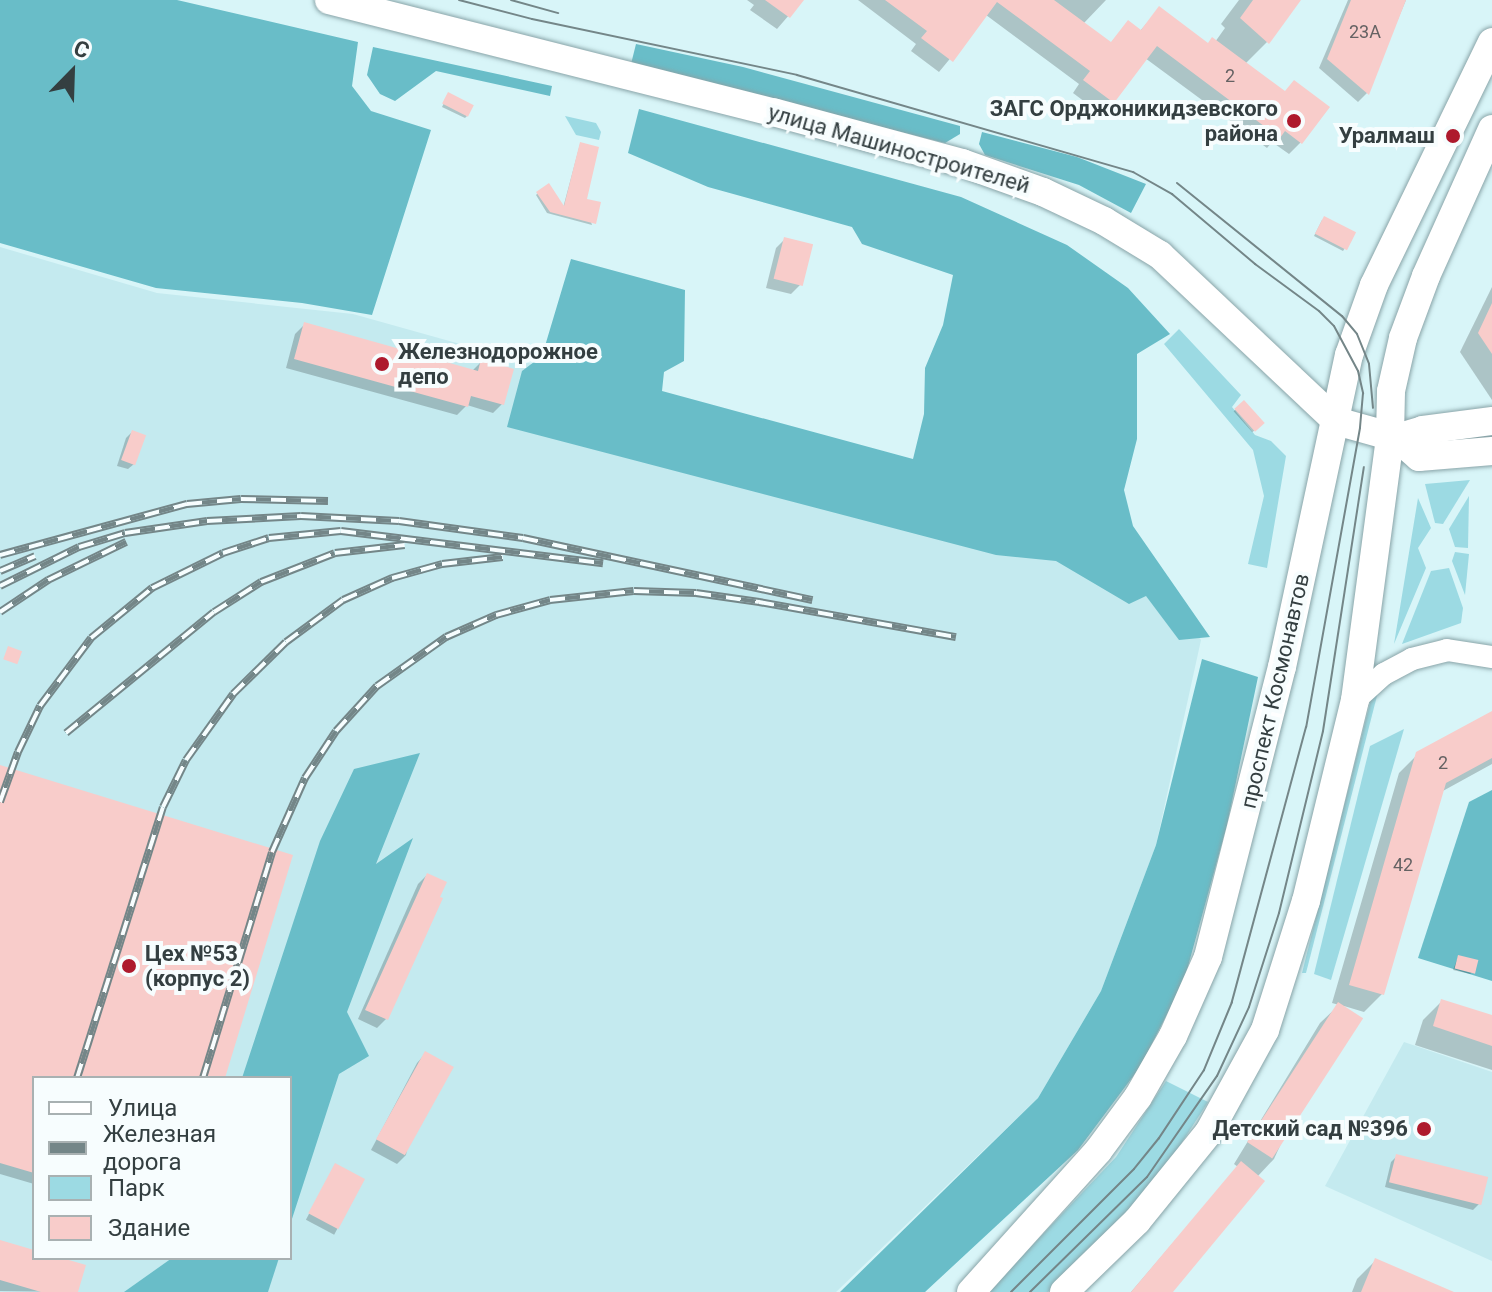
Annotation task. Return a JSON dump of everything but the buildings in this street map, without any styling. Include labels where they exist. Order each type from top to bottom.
[{"type":"main road","name":"улица Машиностроителей","points":[[329,0],[367,5],[773,112],[962,163],[1043,192],[1104,221],[1160,255],[1336,421],[1394,437],[1419,457],[1492,451]]},
{"type":"main road","name":"проспект Космонавтов","points":[[971,1292],[1098,1151],[1138,1097],[1173,1036],[1208,957],[1282,667],[1349,355],[1374,285],[1492,42]]},
{"type":"main road","points":[[1064,1292],[1137,1221],[1209,1132],[1265,1030],[1306,901],[1355,700],[1394,437],[1391,391],[1403,338],[1426,276],[1492,129]]},
{"type":"main road","points":[[1394,437],[1492,421]]},
{"type":"street","points":[[1355,700],[1384,674],[1412,659],[1447,650],[1492,657]]},
{"type":"shaded area","points":[[0,0],[177,0],[358,42],[352,86],[371,111],[431,130],[372,315],[302,303],[156,288],[0,243]]},
{"type":"shaded area","points":[[636,44],[743,67],[960,126],[960,134],[945,143],[631,64]]},
{"type":"shaded area","points":[[373,47],[552,86],[550,96],[436,71],[395,101],[380,94],[367,75]]},
{"type":"shaded area","points":[[639,109],[961,197],[1067,245],[1128,288],[1170,334],[1137,354],[1137,439],[1124,490],[1133,526],[1210,637],[1179,640],[1146,596],[1129,604],[1056,561],[996,555],[507,427],[522,371],[542,356],[571,259],[685,290],[684,361],[664,372],[662,391],[913,459],[924,414],[925,368],[943,325],[953,275],[862,244],[852,227],[708,187],[628,153]]},
{"type":"shaded area","points":[[982,132],[1077,157],[1146,184],[1131,213],[1079,185],[985,155],[979,144]]},
{"type":"shaded area","points":[[0,247],[157,293],[353,314],[1129,531],[1201,640],[1156,845],[1101,991],[1038,1098],[836,1292],[0,1292]]},
{"type":"shaded area","points":[[1202,659],[1258,677],[1227,825],[1184,981],[1140,1067],[1078,1150],[925,1292],[840,1292],[1038,1098],[1101,991],[1156,845]]},
{"type":"shaded area","points":[[420,753],[376,864],[413,838],[347,1012],[369,1056],[339,1074],[292,1219],[292,1076],[243,1076],[320,841],[354,769]]},
{"type":"shaded area","points":[[1492,790],[1492,981],[1418,958],[1469,802]]},
{"type":"shaded area","name":"Детский сад №396","points":[[1404,1042],[1492,1072],[1492,1261],[1325,1186]]},
{"type":"shaded area","points":[[169,1260],[278,1260],[268,1292],[124,1292]]},
{"type":"green space","points":[[565,116],[596,123],[601,132],[599,140],[576,135]]},
{"type":"green space","points":[[1179,329],[1241,395],[1232,407],[1255,435],[1271,441],[1286,456],[1267,568],[1248,564],[1264,496],[1253,450],[1164,344]]},
{"type":"green space","points":[[1470,480],[1443,524],[1435,523],[1425,484]]},
{"type":"green space","points":[[1469,496],[1468,548],[1455,547],[1449,529]]},
{"type":"green space","points":[[1418,498],[1431,528],[1418,548],[1426,568],[1394,644]]},
{"type":"green space","points":[[1455,552],[1469,554],[1465,595],[1452,561]]},
{"type":"green space","points":[[1449,568],[1463,608],[1461,623],[1402,644],[1431,571]]},
{"type":"green space","points":[[1379,688],[1306,973],[1302,973],[1372,695]]},
{"type":"green space","points":[[1404,729],[1331,980],[1314,974],[1370,746]]},
{"type":"green space","points":[[1166,1081],[1208,1102],[1177,1150],[1140,1198],[1048,1292],[988,1292],[1116,1157]]},
{"type":"tram line","points":[[459,0],[532,19],[797,75],[1133,172],[1172,194],[1255,264],[1319,311],[1334,326],[1358,371],[1363,393],[1360,428],[1306,727],[1232,1002],[1204,1070],[1159,1138],[1134,1169],[1011,1292]]},
{"type":"tram line","points":[[511,0],[558,13]]},
{"type":"tram line","points":[[1177,183],[1342,316],[1357,334],[1369,364],[1373,408]]},
{"type":"tram line","points":[[1030,1292],[1147,1177],[1217,1076],[1249,1007],[1279,913],[1323,731],[1364,467]]},
{"type":"railway","points":[[0,555],[187,504],[241,499],[328,501]]},
{"type":"railway","points":[[0,586],[79,547],[125,533],[207,521],[301,516],[399,521],[523,538],[812,600]]},
{"type":"railway","points":[[0,802],[18,752],[40,706],[91,638],[152,588],[223,553],[269,538],[341,531],[603,563]]},
{"type":"railway","points":[[0,612],[48,580],[126,542]]},
{"type":"railway","points":[[66,733],[214,612],[261,582],[335,553],[405,545]]},
{"type":"railway","points":[[0,571],[35,556]]},
{"type":"railway","points":[[78,1076],[163,807],[186,760],[233,694],[286,642],[343,600],[392,578],[442,564],[503,557]]},
{"type":"railway","points":[[204,1076],[272,852],[305,778],[336,731],[377,686],[446,637],[496,615],[550,600],[634,591],[696,593],[956,637]]},
{"type":"place","name":"ЗАГС Орджоникидзевского района","points":[[1294,121]]},
{"type":"place","name":"Уралмаш","points":[[1453,136]]},
{"type":"place","name":"Железнодорожное депо","points":[[382,364]]},
{"type":"place","name":"Цех №53 (корпус 2)","points":[[129,966]]},
{"type":"place","name":"Детский сад №396","points":[[1424,1129]]}]
